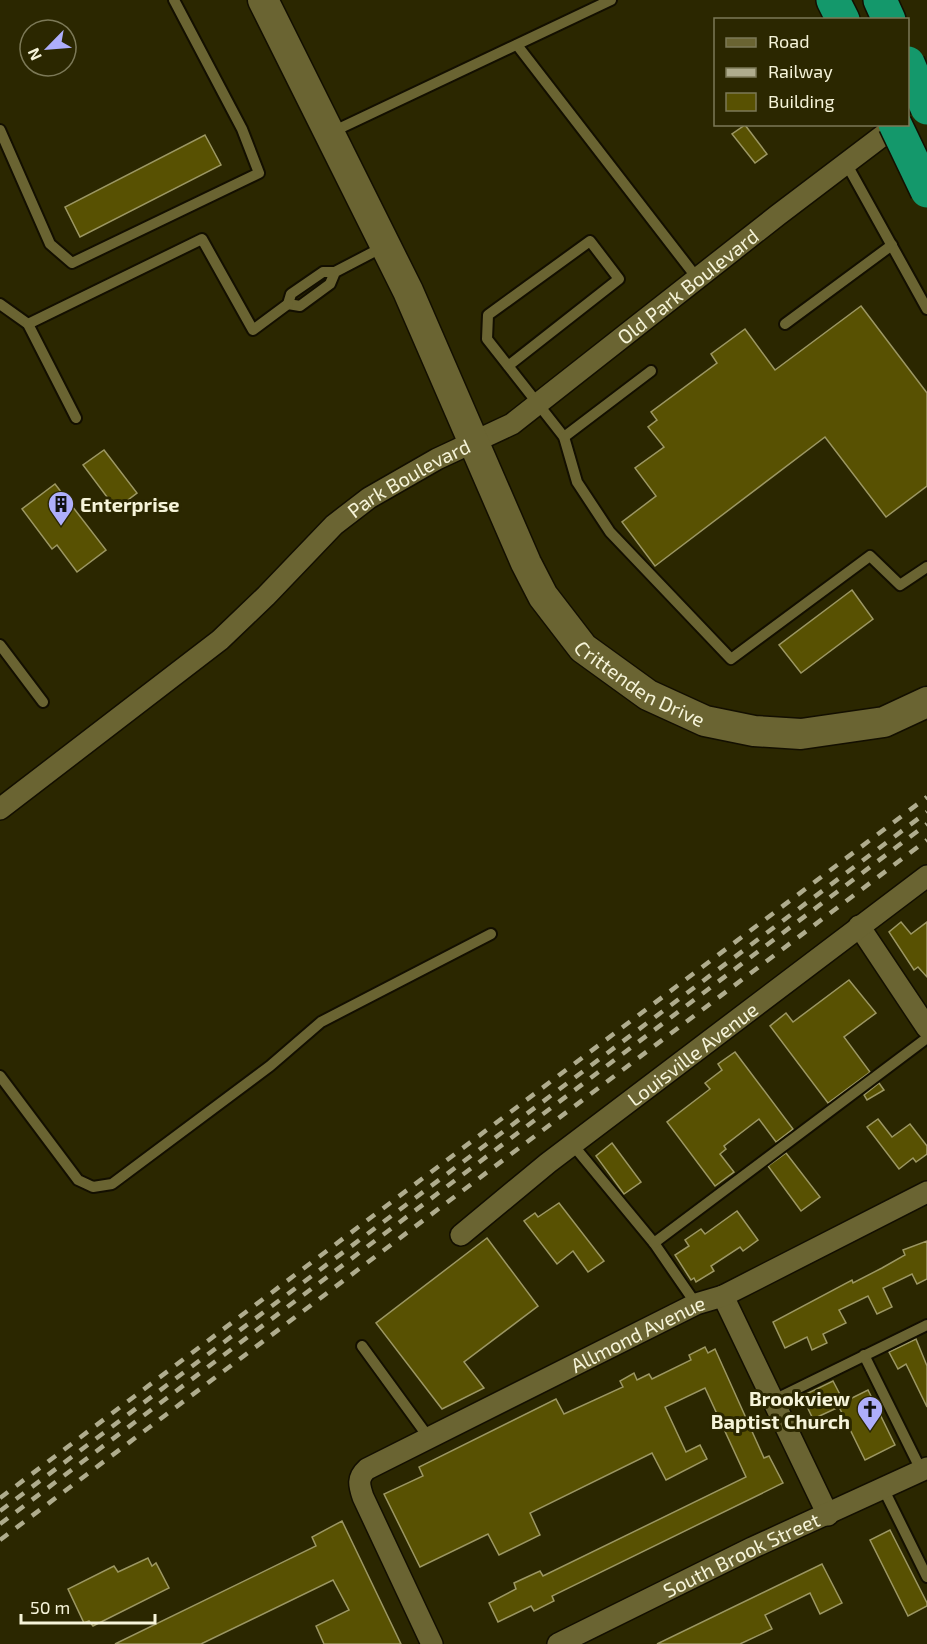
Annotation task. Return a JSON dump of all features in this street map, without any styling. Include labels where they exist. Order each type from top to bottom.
[{"type":"highway","points":[[880,0],[888,18]]},
{"type":"highway","points":[[909,65],[927,106]]},
{"type":"highway","points":[[898,126],[927,191]]},
{"type":"main road","name":"Park Boulevard","points":[[263,0],[386,246],[474,442]]},
{"type":"main road","name":"Crittenden Drive","points":[[474,442],[514,537],[543,596],[583,648],[648,695],[705,721],[754,731],[801,735],[884,722],[927,702]]},
{"type":"street","points":[[909,117],[927,106]]},
{"type":"street","name":"Old Park Boulevard","points":[[474,442],[512,424],[894,126]]},
{"type":"street","name":"Park Boulevard","points":[[0,809],[220,640],[334,525],[369,498],[474,442]]},
{"type":"street","name":"Louisville Avenue","points":[[461,1235],[573,1144],[927,876]]},
{"type":"street","points":[[859,926],[927,1028]]},
{"type":"street","name":"Allmond Avenue","points":[[432,1644],[363,1497],[359,1483],[361,1475],[367,1469],[696,1304],[723,1296],[927,1192]]},
{"type":"street","points":[[723,1296],[828,1515]]},
{"type":"street","name":"South Brook Street","points":[[558,1644],[752,1548],[924,1469]]},
{"type":"lane","points":[[0,130],[50,244],[72,263],[259,173],[242,129],[174,0]]},
{"type":"lane","points":[[329,133],[610,0]]},
{"type":"lane","points":[[517,45],[698,278]]},
{"type":"lane","points":[[846,163],[927,309]]},
{"type":"lane","points":[[28,324],[202,239],[253,330],[288,304],[291,294],[323,272],[335,272],[386,246]]},
{"type":"lane","points":[[508,366],[619,279],[590,241],[488,315],[487,339],[508,366],[564,437],[577,482],[610,532],[731,660],[870,556],[900,585],[927,567]]},
{"type":"lane","points":[[784,324],[892,245]]},
{"type":"lane","points":[[0,304],[28,324],[75,418]]},
{"type":"lane","points":[[564,437],[651,372]]},
{"type":"lane","points":[[0,645],[43,702]]},
{"type":"lane","points":[[0,1077],[78,1180],[93,1187],[112,1184],[270,1066],[321,1022],[491,934]]},
{"type":"lane","points":[[654,1243],[927,1038]]},
{"type":"lane","points":[[573,1144],[654,1243],[696,1304]]},
{"type":"lane","points":[[774,1400],[927,1325]]},
{"type":"lane","points":[[362,1346],[429,1438]]},
{"type":"lane","points":[[864,1355],[924,1469]]},
{"type":"lane","points":[[883,1488],[927,1577]]},
{"type":"building","points":[[746,126],[767,154],[755,163],[732,134]]},
{"type":"building","points":[[205,135],[221,165],[80,237],[65,207]]},
{"type":"building","points":[[861,306],[927,393],[927,486],[886,517],[825,437],[655,566],[622,522],[656,496],[635,468],[664,447],[648,427],[657,420],[651,412],[717,363],[711,354],[745,329],[775,370]]},
{"type":"building","points":[[104,450],[137,493],[116,509],[83,465]]},
{"type":"building","name":"Enterprise","points":[[55,484],[106,550],[77,572],[57,545],[52,549],[22,509]]},
{"type":"building","points":[[852,590],[873,619],[801,673],[779,645]]},
{"type":"building","points":[[901,922],[911,934],[927,922],[927,977],[918,967],[914,970],[889,932]]},
{"type":"building","points":[[849,980],[876,1013],[844,1037],[870,1072],[828,1103],[770,1026],[786,1013],[793,1022]]},
{"type":"building","points":[[735,1052],[793,1129],[776,1142],[759,1119],[724,1146],[726,1149],[720,1154],[734,1172],[715,1186],[667,1122],[710,1089],[705,1083],[722,1070],[718,1064]]},
{"type":"building","points":[[879,1083],[884,1090],[867,1100],[864,1095]]},
{"type":"building","points":[[878,1119],[892,1137],[910,1124],[927,1146],[927,1154],[916,1162],[913,1158],[899,1169],[867,1127]]},
{"type":"building","points":[[612,1143],[641,1182],[624,1194],[596,1156]]},
{"type":"building","points":[[786,1153],[820,1197],[801,1211],[768,1166]]},
{"type":"building","points":[[559,1203],[604,1261],[588,1272],[573,1251],[557,1264],[524,1221],[535,1213],[538,1217]]},
{"type":"building","points":[[737,1211],[758,1240],[743,1251],[740,1247],[711,1266],[714,1271],[696,1282],[694,1278],[691,1280],[675,1255],[689,1246],[685,1240],[701,1229],[705,1234]]},
{"type":"building","points":[[487,1238],[538,1306],[464,1362],[484,1388],[442,1409],[376,1323]]},
{"type":"building","points":[[927,1241],[927,1279],[917,1284],[912,1274],[883,1288],[892,1307],[877,1314],[868,1296],[839,1310],[846,1323],[823,1334],[827,1343],[812,1350],[807,1337],[785,1348],[773,1322],[852,1280],[853,1283],[882,1268],[905,1255],[903,1250]]},
{"type":"building","points":[[916,1339],[927,1366],[927,1407],[906,1364],[898,1369],[889,1352]]},
{"type":"building","points":[[705,1347],[708,1353],[715,1349],[764,1458],[769,1456],[783,1483],[552,1596],[554,1601],[534,1611],[531,1606],[498,1622],[489,1603],[516,1589],[514,1583],[540,1571],[543,1576],[746,1477],[705,1388],[665,1407],[686,1452],[700,1445],[707,1459],[666,1480],[652,1453],[530,1513],[540,1535],[499,1555],[488,1534],[420,1567],[384,1494],[423,1476],[419,1467],[556,1399],[564,1414],[623,1387],[620,1381],[634,1373],[637,1380],[649,1374],[652,1379],[691,1360],[689,1355]]},
{"type":"building","name":"Brookview Baptist Church","points":[[833,1381],[844,1402],[868,1390],[895,1445],[865,1460],[839,1407],[813,1419],[802,1396]]},
{"type":"building","points":[[342,1521],[401,1644],[324,1644],[316,1626],[349,1610],[333,1580],[201,1644],[115,1644],[316,1546],[312,1537]]},
{"type":"building","points":[[890,1530],[927,1603],[927,1606],[908,1616],[870,1540]]},
{"type":"building","points":[[148,1558],[152,1566],[156,1563],[169,1588],[93,1626],[89,1621],[84,1623],[68,1589],[114,1566],[118,1572]]},
{"type":"building","points":[[822,1564],[842,1603],[820,1614],[810,1593],[765,1615],[772,1629],[740,1644],[657,1644]]},
{"type":"railway","points":[[0,1498],[927,797]]},
{"type":"railway","points":[[0,1511],[927,812]]},
{"type":"railway","points":[[0,1524],[927,824]]},
{"type":"railway","points":[[0,1540],[927,840]]},
{"type":"place","name":"Enterprise","points":[[61,527]]},
{"type":"place","name":"Brookview Baptist Church","points":[[870,1432]]}]
